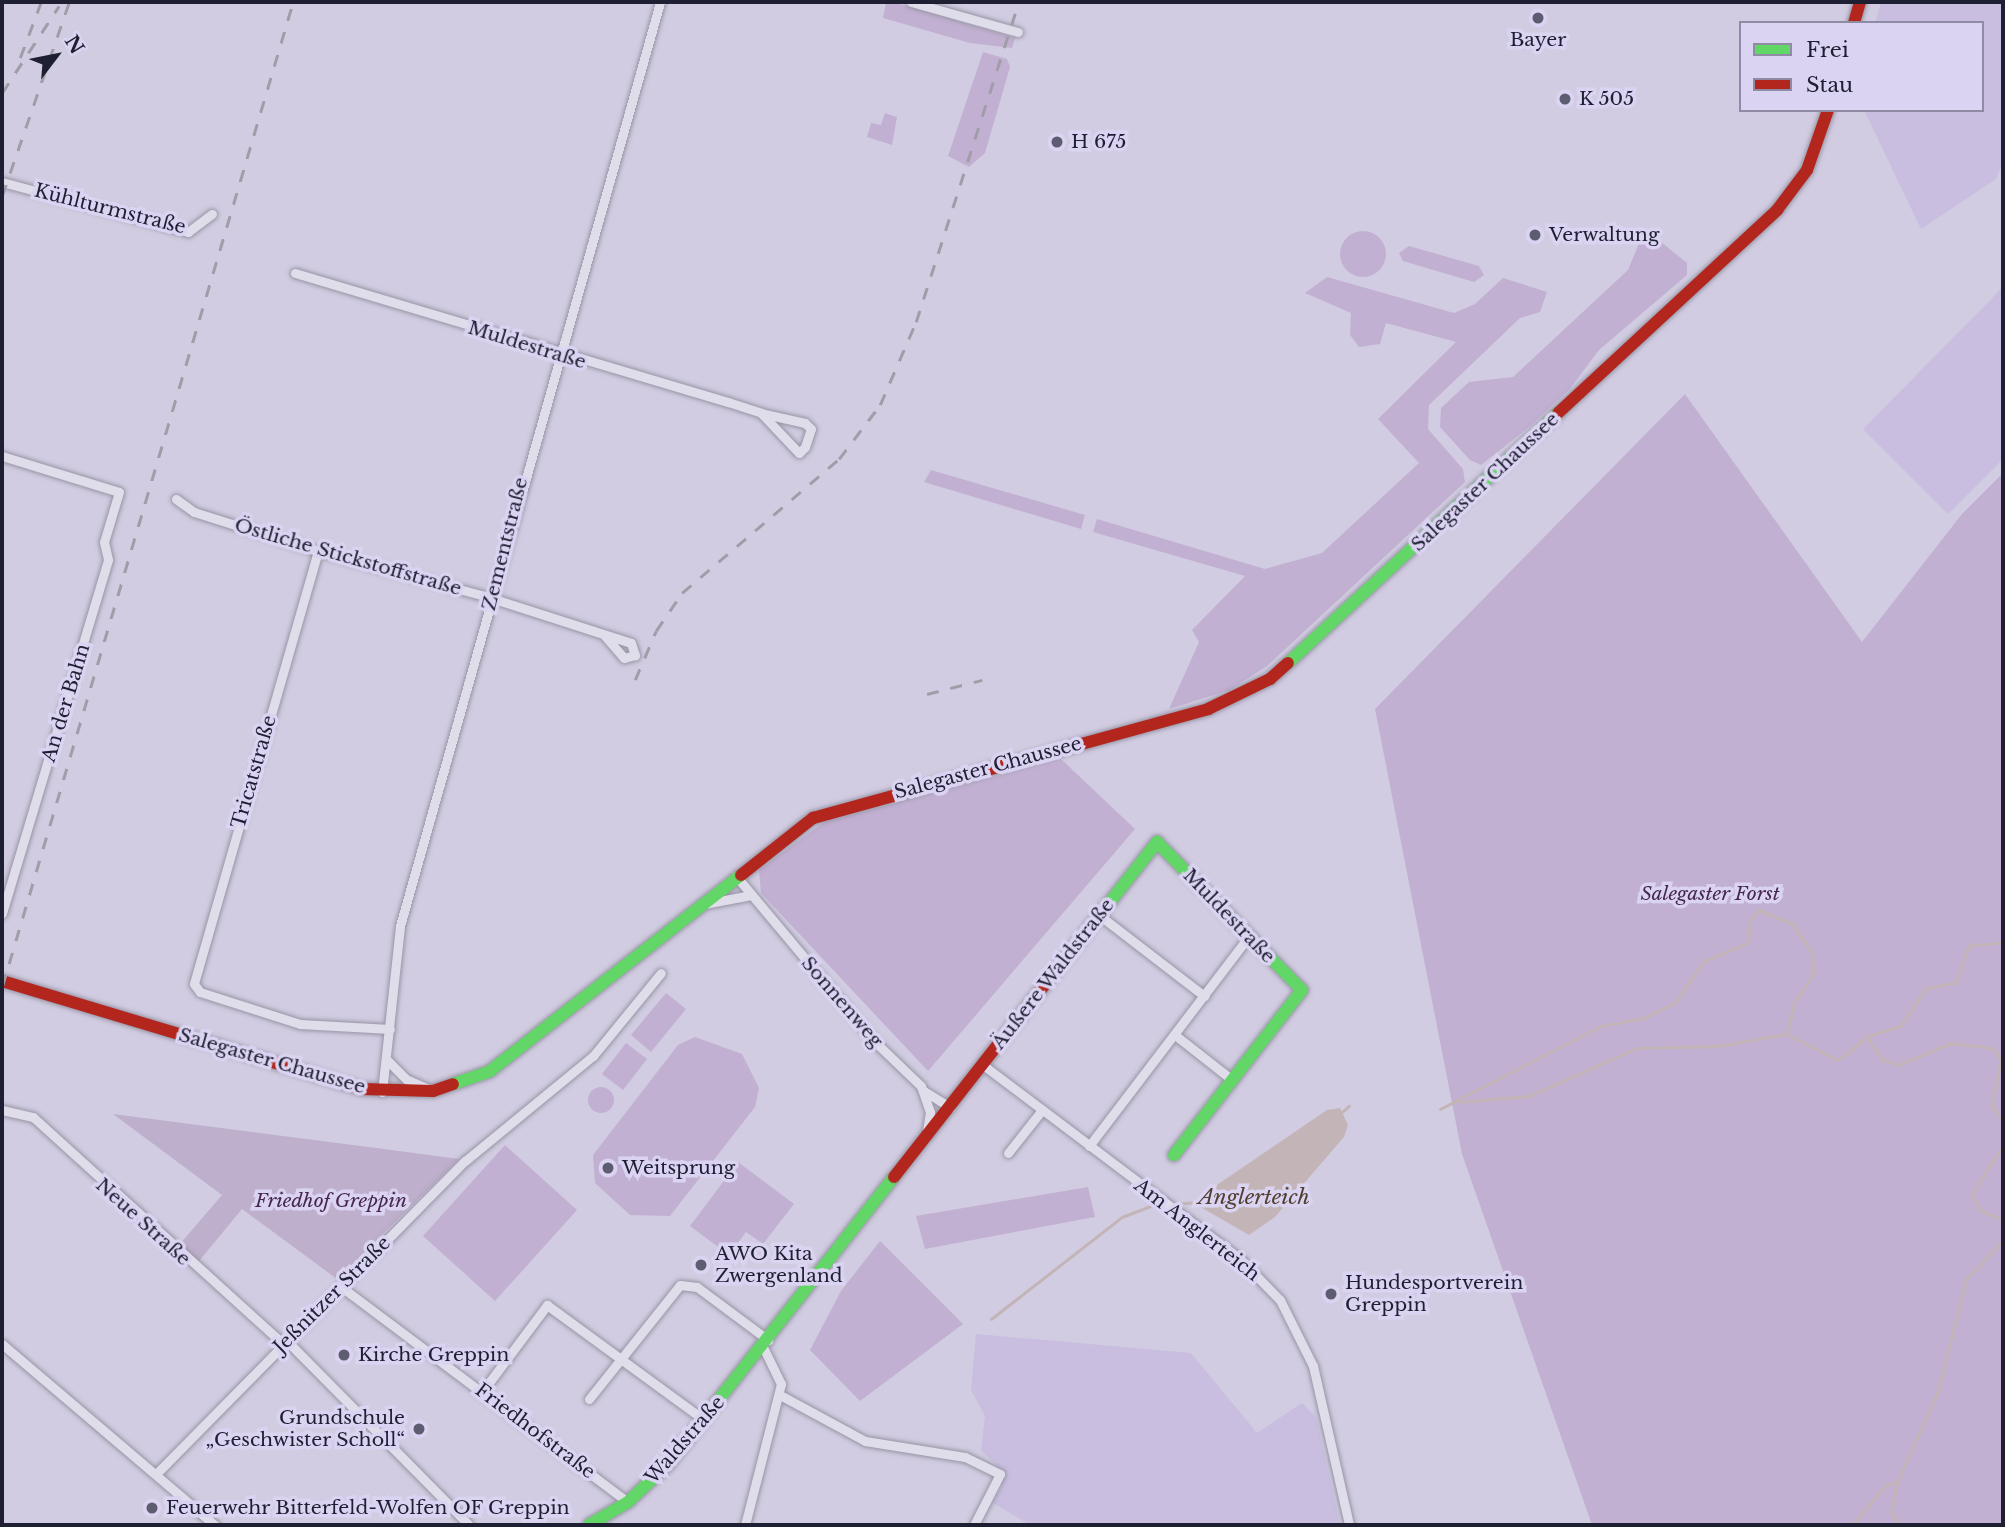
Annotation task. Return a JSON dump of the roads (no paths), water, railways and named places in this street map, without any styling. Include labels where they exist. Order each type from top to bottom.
[{"type":"main road","points":[[1855,21],[1860,2]]},
{"type":"main road","name":"Salegaster Chaussee","points":[[2,981],[382,1092],[433,1091],[511,1059],[736,876],[826,812],[1219,706],[1284,668],[1777,210],[1807,170],[1827,112]]},
{"type":"main road","name":"Äußere Waldstraße","points":[[765,1344],[927,1133],[1157,842]]},
{"type":"main road","name":"Muldestraße","points":[[1157,842],[1302,990],[1231,1079]]},
{"type":"main road","points":[[1174,1155],[1231,1079]]},
{"type":"main road","name":"Waldstraße","points":[[589,1525],[628,1502],[704,1420],[765,1344]]},
{"type":"street","name":"Zementstraße","points":[[382,1092],[400,926],[485,631],[488,597],[660,2]]},
{"type":"street","points":[[911,2],[1016,32]]},
{"type":"street","name":"Kühlturmstraße","points":[[2,182],[188,232],[212,214]]},
{"type":"street","name":"Muldestraße","points":[[295,273],[761,414],[805,423],[811,429],[805,447],[799,453],[761,414]]},
{"type":"street","name":"An der Bahn","points":[[2,456],[119,492],[104,542],[108,560],[2,913]]},
{"type":"street","name":"Östliche Stickstoffstraße","points":[[176,499],[194,512],[318,551],[488,597],[604,635]]},
{"type":"street","name":"Tricatstraße","points":[[318,551],[196,968],[200,992],[300,1024],[390,1029]]},
{"type":"street","name":"Sonnenweg","points":[[736,876],[924,1091]]},
{"type":"street","points":[[703,904],[751,895]]},
{"type":"street","points":[[1100,915],[1204,996]]},
{"type":"street","points":[[1089,1146],[1249,936]]},
{"type":"street","name":"Jeßnitzer Straße","points":[[156,1474],[465,1161],[593,1056],[661,973]]},
{"type":"street","points":[[1175,1035],[1231,1079]]},
{"type":"street","points":[[387,1060],[407,1079],[433,1091]]},
{"type":"street","name":"Am Anglerteich","points":[[983,1065],[1240,1259],[1288,1310],[1313,1366],[1349,1525]]},
{"type":"street","points":[[924,1091],[950,1107]]},
{"type":"street","points":[[924,1091],[927,1133]]},
{"type":"street","name":"Neue Straße","points":[[2,1110],[33,1117],[285,1342],[469,1525]]},
{"type":"street","points":[[1008,1153],[1042,1110]]},
{"type":"street","points":[[589,1399],[671,1291],[686,1284],[765,1344],[776,1365],[780,1395],[745,1525]]},
{"type":"street","name":"Friedhofstraße","points":[[340,1286],[628,1502]]},
{"type":"street","points":[[482,1392],[547,1305],[704,1420]]},
{"type":"street","points":[[2,1345],[215,1525]]},
{"type":"street","points":[[780,1395],[865,1441],[965,1457],[1000,1474],[974,1525]]},
{"type":"water","name":"Anglerteich","points":[[1340,1108],[1348,1125],[1344,1137],[1275,1217],[1249,1235],[1199,1206],[1199,1197],[1327,1110]]},
{"type":"waterway","points":[[1440,1109],[1601,1026],[1644,1018],[1675,1003],[1704,961],[1748,943],[1750,919],[1759,910],[1793,924],[1812,952],[1814,974],[1795,1002],[1787,1034],[1838,1060],[1866,1038]]},
{"type":"waterway","points":[[2003,943],[1969,946],[1956,983],[1926,989],[1901,1026],[1867,1037],[1884,1060],[1899,1065],[1951,1043],[1993,1048],[2001,1060],[1992,1106],[2003,1120]]},
{"type":"waterway","points":[[1459,1102],[1529,1096],[1637,1048],[1718,1046],[1786,1034]]},
{"type":"waterway","points":[[1342,1112],[1349,1106]]},
{"type":"waterway","points":[[2003,1146],[1972,1195],[1980,1210],[2003,1220]]},
{"type":"waterway","points":[[1175,1204],[1199,1202]]},
{"type":"waterway","points":[[991,1319],[1122,1217],[1156,1204]]},
{"type":"waterway","points":[[1852,1525],[1886,1485],[1897,1482],[1937,1394],[1966,1279],[2003,1241]]},
{"type":"waterway","points":[[1897,1483],[1892,1512],[1900,1525]]},
{"type":"railway","points":[[20,58],[41,2]]},
{"type":"railway","points":[[2,196],[69,2]]},
{"type":"railway","points":[[2,987],[293,2]]},
{"type":"railway","points":[[635,680],[656,631],[682,593],[839,459],[880,405],[916,322],[1019,2]]},
{"type":"railway","points":[[2,93],[59,6]]},
{"type":"railway","points":[[927,694],[982,680]]},
{"type":"place","name":"Bayer","points":[[1538,18]]},
{"type":"place","name":"K 505","points":[[1565,99]]},
{"type":"place","name":"H 675","points":[[1057,142]]},
{"type":"place","name":"Verwaltung","points":[[1535,235]]},
{"type":"place","name":"Weitsprung","points":[[608,1168]]},
{"type":"place","name":"AWO Kita Zwergenland","points":[[701,1265]]},
{"type":"place","name":"Hundesportverein Greppin","points":[[1331,1294]]},
{"type":"place","name":"Kirche Greppin","points":[[344,1355]]},
{"type":"place","name":"Grundschule „Geschwister Scholl“","points":[[419,1429]]},
{"type":"place","name":"Feuerwehr Bitterfeld-Wolfen OF Greppin","points":[[152,1508]]},
{"type":"park label","name":"Salegaster Forst","points":[[1710,894]]},
{"type":"park label","name":"Friedhof Greppin","points":[[331,1201]]}]
